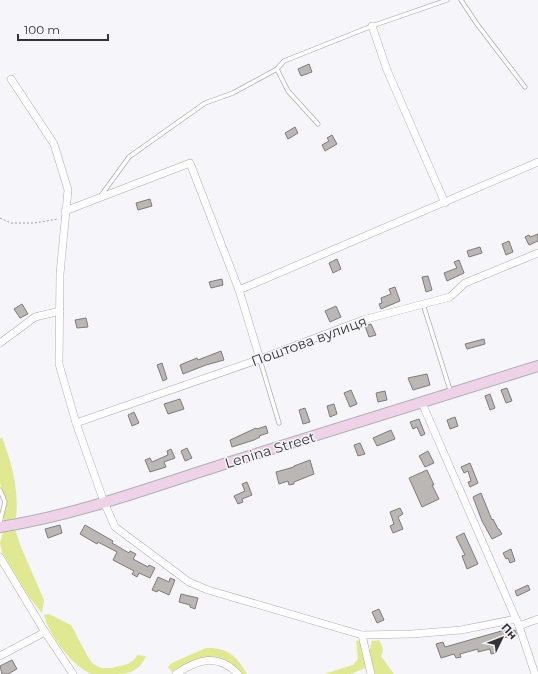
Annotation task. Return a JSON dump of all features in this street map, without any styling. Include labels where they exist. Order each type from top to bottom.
[{"type":"street","points":[[372,26],[387,70],[445,203]]},
{"type":"street","points":[[11,79],[54,144],[68,190],[60,274],[59,364],[76,423],[104,502],[115,527],[189,582],[208,590],[362,635],[412,634],[461,630],[516,619]]},
{"type":"street","points":[[239,290],[538,162]]},
{"type":"street","points":[[65,214],[98,199],[190,163],[239,290],[260,359]]},
{"type":"street","name":"Поштова вулиця","points":[[76,423],[260,359],[363,320],[450,297],[465,283],[538,254]]},
{"type":"street","points":[[0,343],[35,317],[60,311]]},
{"type":"street","name":"Lenina Street","points":[[0,527],[74,511],[538,366]]},
{"type":"street","points":[[422,403],[519,626],[535,674]]},
{"type":"street","points":[[0,557],[45,632],[73,674]]},
{"type":"street","points":[[519,626],[538,619]]},
{"type":"street","points":[[0,656],[45,632]]},
{"type":"street","points":[[362,635],[371,674]]},
{"type":"street","points":[[176,674],[185,668],[209,659],[227,664],[238,674]]},
{"type":"lane","points":[[98,199],[129,157],[205,103],[232,93],[277,69],[284,61],[372,26],[447,0]]},
{"type":"lane","points":[[461,0],[477,24],[525,87]]},
{"type":"lane","points":[[277,69],[288,91],[318,124]]},
{"type":"lane","points":[[423,304],[451,394]]},
{"type":"lane","points":[[260,359],[279,423]]},
{"type":"lane","points":[[0,490],[5,502],[0,522]]},
{"type":"path","points":[[0,218],[12,223],[34,223],[65,214]]},
{"type":"green space","points":[[2,437],[12,467],[16,487],[17,507],[16,518],[4,521],[3,516],[7,504],[0,483],[0,439]]},
{"type":"green space","points":[[15,529],[21,547],[44,600],[42,613],[29,597],[2,552],[0,543],[3,532]]},
{"type":"green space","points":[[49,614],[71,625],[88,657],[93,664],[101,668],[111,668],[128,664],[135,659],[137,655],[146,656],[144,661],[138,668],[131,672],[122,674],[92,674],[77,665],[62,649],[46,622],[44,615]]},
{"type":"green space","points":[[362,640],[367,665],[365,668],[351,674],[324,674],[353,665],[358,659],[356,641]]},
{"type":"green space","points":[[379,640],[383,650],[381,656],[394,674],[375,674],[373,672],[369,652],[372,641]]},
{"type":"green space","points":[[206,648],[220,649],[231,654],[239,662],[247,674],[242,674],[226,661],[214,658],[194,662],[180,667],[172,672],[168,667],[172,663]]},
{"type":"building","points":[[309,64],[312,72],[301,76],[298,69]]},
{"type":"building","points":[[295,127],[298,133],[288,139],[285,133]]},
{"type":"building","points":[[332,135],[337,144],[325,151],[322,145],[329,141],[327,138]]},
{"type":"building","points":[[150,199],[152,206],[138,210],[136,203]]},
{"type":"building","points":[[538,234],[538,241],[529,245],[525,237]]},
{"type":"building","points":[[509,241],[513,252],[506,255],[502,244]]},
{"type":"building","points":[[480,247],[482,253],[469,257],[467,251]]},
{"type":"building","points":[[337,259],[341,269],[333,273],[329,263]]},
{"type":"building","points":[[459,260],[464,273],[447,281],[444,273],[457,268],[454,262]]},
{"type":"building","points":[[428,276],[432,290],[426,292],[422,277]]},
{"type":"building","points":[[222,279],[223,285],[211,288],[209,282]]},
{"type":"building","points":[[395,287],[400,301],[381,309],[379,304],[382,303],[381,298],[391,294],[389,289]]},
{"type":"building","points":[[22,304],[28,314],[20,318],[14,309]]},
{"type":"building","points":[[336,306],[341,317],[330,322],[325,311]]},
{"type":"building","points":[[86,318],[88,327],[77,328],[75,320]]},
{"type":"building","points":[[371,324],[376,335],[369,337],[365,326]]},
{"type":"building","points":[[484,339],[485,344],[467,349],[465,344]]},
{"type":"building","points":[[221,351],[224,360],[183,374],[180,365]]},
{"type":"building","points":[[162,363],[167,379],[163,381],[157,365]]},
{"type":"building","points":[[427,374],[430,385],[413,390],[408,378]]},
{"type":"building","points":[[507,388],[512,401],[506,403],[501,390]]},
{"type":"building","points":[[351,390],[357,404],[350,407],[344,393]]},
{"type":"building","points":[[385,391],[387,400],[378,402],[376,393]]},
{"type":"building","points":[[490,394],[495,408],[490,410],[485,396]]},
{"type":"building","points":[[180,399],[184,409],[168,414],[164,404]]},
{"type":"building","points":[[334,404],[337,414],[330,417],[327,406]]},
{"type":"building","points":[[305,408],[310,422],[303,424],[299,410]]},
{"type":"building","points":[[134,412],[139,423],[132,426],[128,415]]},
{"type":"building","points":[[455,417],[458,426],[450,429],[447,420]]},
{"type":"building","points":[[419,419],[425,434],[421,436],[417,427],[413,429],[410,422]]},
{"type":"building","points":[[266,426],[268,433],[259,436],[260,437],[254,440],[232,447],[230,440],[256,428]]},
{"type":"building","points":[[391,430],[395,439],[377,446],[373,438]]},
{"type":"building","points":[[360,443],[365,454],[358,456],[354,445]]},
{"type":"building","points":[[187,448],[192,458],[185,461],[181,451]]},
{"type":"building","points":[[171,449],[175,458],[164,462],[166,467],[150,472],[145,460],[150,458],[152,462],[168,455],[167,451]]},
{"type":"building","points":[[428,451],[434,463],[425,467],[419,456]]},
{"type":"building","points":[[310,460],[314,474],[294,482],[294,484],[289,485],[288,481],[279,484],[276,472],[294,467]]},
{"type":"building","points":[[470,463],[478,483],[470,487],[468,482],[471,481],[468,471],[464,473],[461,467]]},
{"type":"building","points":[[427,470],[439,499],[422,507],[409,478]]},
{"type":"building","points":[[247,482],[252,495],[242,499],[243,502],[238,504],[234,496],[245,491],[242,484]]},
{"type":"building","points":[[481,493],[492,520],[493,519],[502,534],[492,539],[482,521],[473,497]]},
{"type":"building","points":[[400,508],[403,514],[398,517],[403,529],[393,533],[390,526],[394,524],[390,512]]},
{"type":"building","points":[[60,525],[62,533],[48,538],[45,529]]},
{"type":"building","points":[[85,525],[113,541],[112,543],[129,553],[130,551],[136,554],[133,559],[148,567],[149,565],[155,568],[150,578],[139,573],[137,577],[132,574],[134,571],[113,560],[117,552],[98,542],[97,544],[80,534]]},
{"type":"building","points":[[464,533],[478,564],[467,569],[462,556],[465,555],[456,537]]},
{"type":"building","points":[[511,549],[515,561],[510,563],[508,558],[506,559],[503,553]]},
{"type":"building","points":[[158,577],[169,582],[170,578],[175,580],[169,595],[158,590],[157,592],[152,590]]},
{"type":"building","points":[[528,585],[530,590],[517,596],[515,591]]},
{"type":"building","points":[[181,594],[198,598],[195,609],[190,607],[190,605],[179,602]]},
{"type":"building","points":[[379,609],[384,620],[377,623],[372,612]]},
{"type":"building","points":[[505,630],[506,634],[515,630],[517,635],[493,640],[496,653],[491,654],[490,649],[478,652],[478,649],[460,654],[461,657],[456,658],[454,654],[441,658],[436,644],[443,642],[445,647]]},
{"type":"building","points":[[12,660],[17,669],[8,674],[2,674],[0,666]]}]
